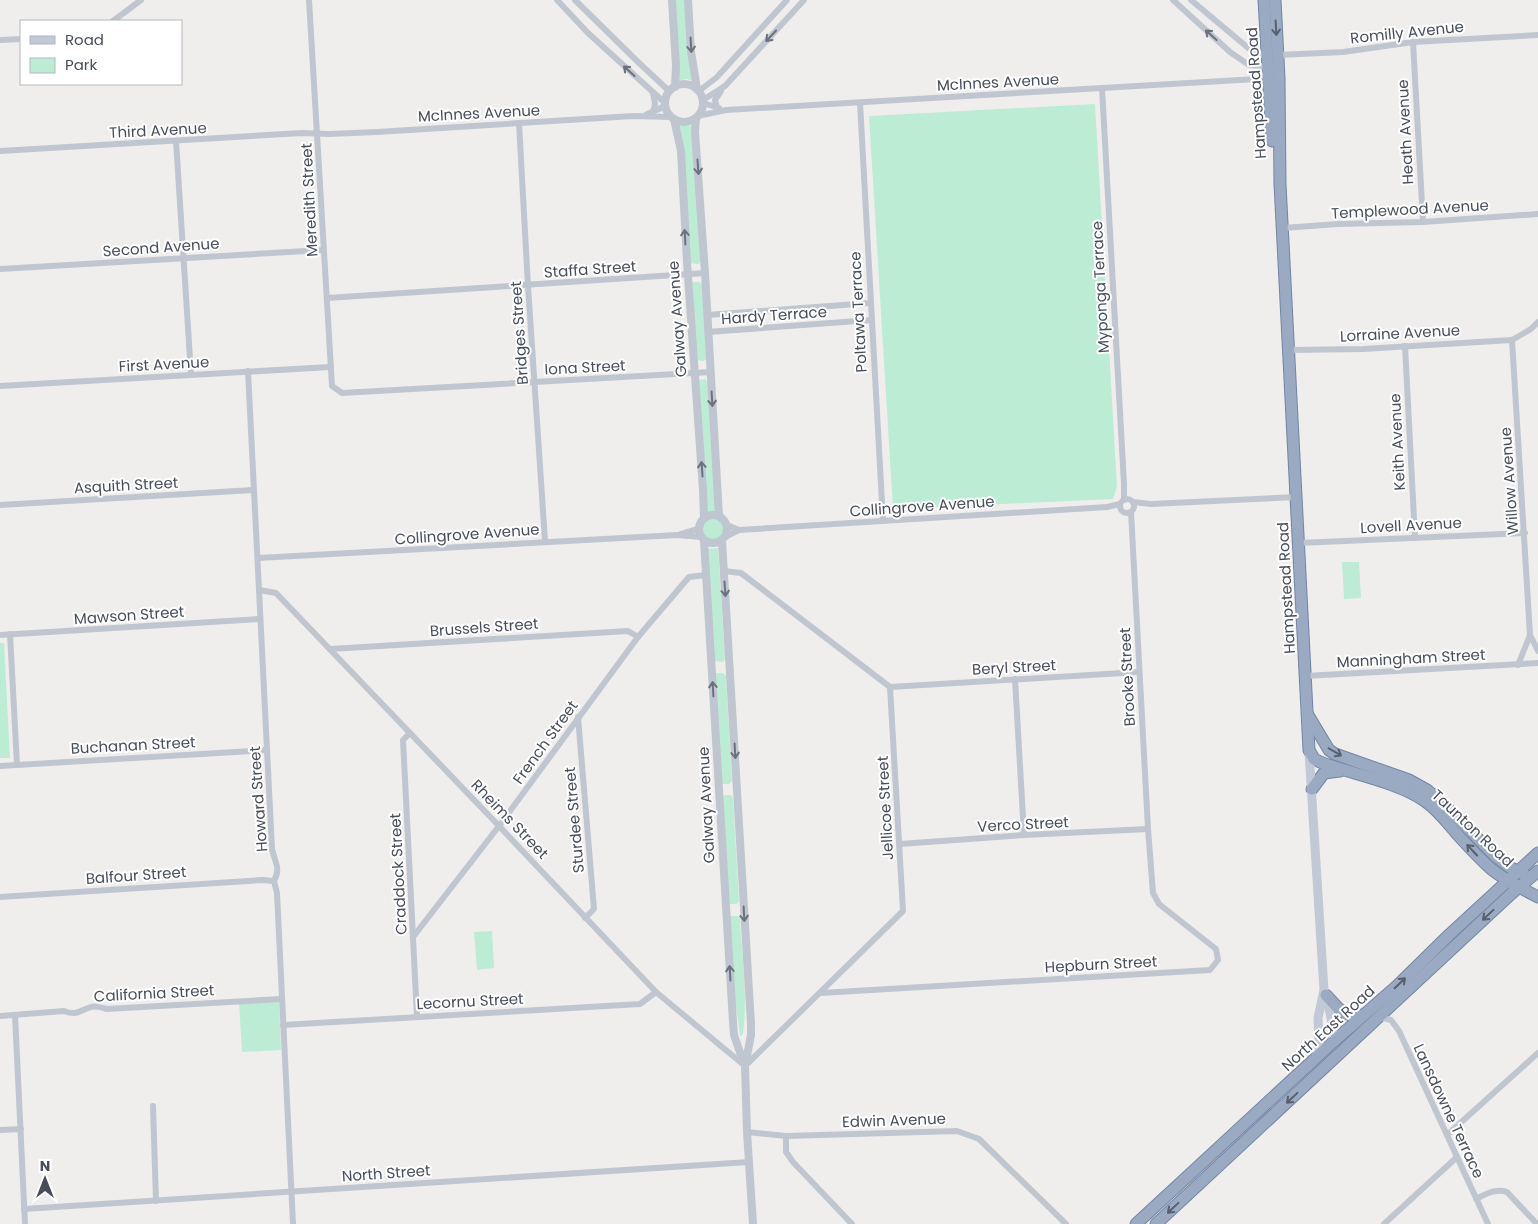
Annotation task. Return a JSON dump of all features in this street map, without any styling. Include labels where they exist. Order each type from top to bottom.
[{"type":"highway","name":"Hampstead Road","points":[[1264,0],[1270,62],[1272,149],[1280,184]]},
{"type":"highway","name":"Hampstead Road","points":[[1275,0],[1270,62],[1279,78],[1280,184],[1309,750]]},
{"type":"highway","points":[[1270,62],[1279,78]]},
{"type":"highway","name":"Taunton Road","points":[[1307,714],[1329,750],[1335,754],[1409,780],[1427,790],[1496,857],[1519,871],[1536,877]]},
{"type":"highway","name":"Taunton Road","points":[[1309,750],[1314,759],[1412,793],[1426,802],[1447,821],[1488,866],[1538,898]]},
{"type":"highway","points":[[1312,789],[1324,773],[1346,771]]},
{"type":"highway","name":"North East Road","points":[[1156,1224],[1380,1017],[1514,884],[1519,871],[1538,853]]},
{"type":"highway","name":"North East Road","points":[[1136,1224],[1333,1042],[1397,986],[1449,935],[1514,884],[1536,877]]},
{"type":"highway","points":[[1325,992],[1344,1013],[1351,1016],[1363,1015]]},
{"type":"highway","points":[[1328,1065],[1333,1042]]},
{"type":"main road","name":"Hampstead Road","points":[[1309,750],[1325,992],[1333,1026],[1333,1042]]},
{"type":"main road","name":"Hampstead Road","points":[[1316,1058],[1319,1042],[1318,1018],[1325,992]]},
{"type":"street","points":[[114,20],[141,0]]},
{"type":"street","name":"Meredith Street","points":[[309,0],[330,367],[332,386],[342,393]]},
{"type":"street","points":[[557,0],[588,34],[665,104],[673,118],[685,122],[697,117],[702,109],[703,102],[698,90],[692,59],[688,0]]},
{"type":"street","points":[[575,0],[637,61],[672,89]]},
{"type":"street","points":[[665,104],[672,89],[676,66],[672,0]]},
{"type":"street","points":[[698,90],[718,77],[787,0]]},
{"type":"street","points":[[717,108],[715,100],[725,86],[804,0]]},
{"type":"street","points":[[1173,0],[1230,52],[1249,65],[1270,62]]},
{"type":"street","points":[[1191,0],[1253,52],[1270,62]]},
{"type":"street","name":"Romilly Avenue","points":[[1270,62],[1413,42],[1538,35]]},
{"type":"street","points":[[0,40],[20,39]]},
{"type":"street","name":"Heath Avenue","points":[[1413,42],[1423,222]]},
{"type":"street","name":"McInnes Avenue","points":[[697,117],[726,110],[1257,79],[1270,62]]},
{"type":"street","points":[[672,89],[686,84],[698,90]]},
{"type":"street","points":[[703,102],[725,86]]},
{"type":"street","name":"Myponga Terrace","points":[[1102,88],[1124,484],[1127,506]]},
{"type":"street","points":[[653,93],[655,104],[653,112]]},
{"type":"street","name":"McInnes Avenue","points":[[703,102],[726,110]]},
{"type":"street","name":"Poltawa Terrace","points":[[860,102],[883,521]]},
{"type":"street","name":"McInnes Avenue","points":[[641,116],[653,112],[665,104]]},
{"type":"street","name":"McInnes Avenue","points":[[318,133],[329,134],[641,116],[673,118]]},
{"type":"street","name":"Galway Avenue","points":[[697,117],[695,132],[719,516]]},
{"type":"street","name":"Galway Avenue","points":[[673,118],[681,151],[704,518]]},
{"type":"street","name":"Bridges Street","points":[[520,123],[528,286],[546,542]]},
{"type":"street","name":"Third Avenue","points":[[0,151],[318,133]]},
{"type":"street","points":[[176,141],[191,374]]},
{"type":"street","name":"Templewood Avenue","points":[[1283,228],[1353,223],[1423,222],[1538,214]]},
{"type":"street","name":"Second Avenue","points":[[0,270],[324,250]]},
{"type":"street","name":"Staffa Street","points":[[327,298],[705,273]]},
{"type":"street","name":"Hardy Terrace","points":[[707,315],[870,303]]},
{"type":"street","name":"Hardy Terrace","points":[[708,332],[871,320]]},
{"type":"street","points":[[1512,340],[1531,329],[1538,322]]},
{"type":"street","name":"Lorraine Avenue","points":[[1289,350],[1363,349],[1512,340]]},
{"type":"street","name":"Willow Avenue","points":[[1512,340],[1530,635],[1538,650]]},
{"type":"street","name":"Keith Avenue","points":[[1405,346],[1415,538]]},
{"type":"street","name":"First Avenue","points":[[0,386],[330,367]]},
{"type":"street","name":"Howard Street","points":[[248,371],[272,849],[278,867],[278,874],[274,881],[277,893],[293,1224]]},
{"type":"street","name":"Iona Street","points":[[342,393],[711,372]]},
{"type":"street","name":"Asquith Street","points":[[0,505],[253,490]]},
{"type":"street","name":"Collingrove Avenue","points":[[727,525],[738,530],[1151,504],[1297,497]]},
{"type":"street","name":"Brooke Street","points":[[1127,506],[1131,524],[1148,829]]},
{"type":"street","points":[[713,515],[719,516],[724,520],[727,525],[724,539],[715,544],[707,543],[701,536],[699,524],[704,518],[713,515]]},
{"type":"street","name":"Collingrove Avenue","points":[[724,539],[738,530]]},
{"type":"street","name":"Lovell Avenue","points":[[1299,543],[1525,533]]},
{"type":"street","name":"Collingrove Avenue","points":[[258,558],[677,535],[701,536]]},
{"type":"street","name":"Galway Avenue","points":[[701,536],[706,576],[734,1035],[745,1066]]},
{"type":"street","name":"Galway Avenue","points":[[724,539],[724,571],[751,1024],[751,1035],[745,1066],[753,1224]]},
{"type":"street","points":[[724,571],[740,573],[890,687]]},
{"type":"street","name":"French Street","points":[[414,937],[499,826],[638,637],[689,577],[706,576]]},
{"type":"street","name":"Rheims Street","points":[[259,590],[276,593],[656,992],[745,1066]]},
{"type":"street","name":"Mawson Street","points":[[0,635],[260,619]]},
{"type":"street","name":"Brussels Street","points":[[330,650],[628,631],[638,637]]},
{"type":"street","points":[[10,634],[17,765]]},
{"type":"street","points":[[1518,664],[1530,635]]},
{"type":"street","name":"Manningham Street","points":[[1305,676],[1538,663]]},
{"type":"street","name":"Beryl Street","points":[[890,687],[1139,672]]},
{"type":"street","points":[[1015,679],[1024,835]]},
{"type":"street","name":"Jellicoe Street","points":[[745,1066],[903,912],[890,687]]},
{"type":"street","name":"Sturdee Street","points":[[578,717],[594,909],[585,918]]},
{"type":"street","name":"Craddock Street","points":[[410,733],[403,740],[417,1017]]},
{"type":"street","name":"Buchanan Street","points":[[0,766],[267,750]]},
{"type":"street","name":"Verco Street","points":[[900,844],[1148,829]]},
{"type":"street","name":"Hepburn Street","points":[[820,994],[1210,970],[1218,960],[1216,949],[1159,904],[1153,893],[1148,829]]},
{"type":"street","name":"Balfour Street","points":[[0,897],[262,880],[274,881]]},
{"type":"street","name":"Lecornu Street","points":[[282,1025],[640,1004],[656,992]]},
{"type":"street","name":"California Street","points":[[0,1016],[64,1011],[72,1014],[97,1006],[107,1009],[282,999]]},
{"type":"street","points":[[15,1016],[25,1224]]},
{"type":"street","name":"Lansdowne Terrace","points":[[1380,1017],[1391,1020],[1396,1025],[1488,1224]]},
{"type":"street","points":[[1447,1135],[1538,1053]]},
{"type":"street","points":[[153,1106],[156,1201]]},
{"type":"street","points":[[0,1130],[21,1129]]},
{"type":"street","name":"Edwin Avenue","points":[[747,1132],[786,1136],[957,1131],[979,1139],[1066,1224]]},
{"type":"street","points":[[786,1136],[786,1152],[793,1162],[852,1224]]},
{"type":"street","points":[[1384,1224],[1457,1157]]},
{"type":"street","name":"North Street","points":[[24,1209],[749,1162]]},
{"type":"street","points":[[1476,1199],[1501,1190],[1507,1192],[1537,1224]]},
{"type":"green space","points":[[675,0],[685,0],[693,81],[686,79],[677,81]]},
{"type":"green space","points":[[1095,104],[1117,487],[1113,499],[893,509],[869,116]]},
{"type":"green space","points":[[678,125],[692,126],[701,262],[698,264],[690,263]]},
{"type":"green space","points":[[693,282],[702,284],[707,358],[704,361],[697,360],[691,284]]},
{"type":"green space","points":[[705,379],[708,382],[716,511],[706,512],[699,380]]},
{"type":"green space","points":[[713,518],[721,521],[724,529],[721,537],[713,540],[705,537],[702,529],[705,521]]},
{"type":"green space","points":[[718,548],[725,659],[723,662],[714,661],[707,549]]},
{"type":"green space","points":[[1342,562],[1359,562],[1361,598],[1344,599]]},
{"type":"green space","points":[[0,643],[4,643],[10,758],[0,758]]},
{"type":"green space","points":[[723,673],[726,676],[732,781],[729,784],[722,784],[715,675]]},
{"type":"green space","points":[[731,795],[733,799],[739,901],[737,904],[729,904],[723,796]]},
{"type":"green space","points":[[730,916],[738,916],[740,918],[745,1005],[743,1034],[741,1036],[733,985]]},
{"type":"green space","points":[[492,931],[494,968],[477,970],[474,932]]},
{"type":"green space","points":[[279,1000],[281,1050],[242,1052],[239,1002]]}]
